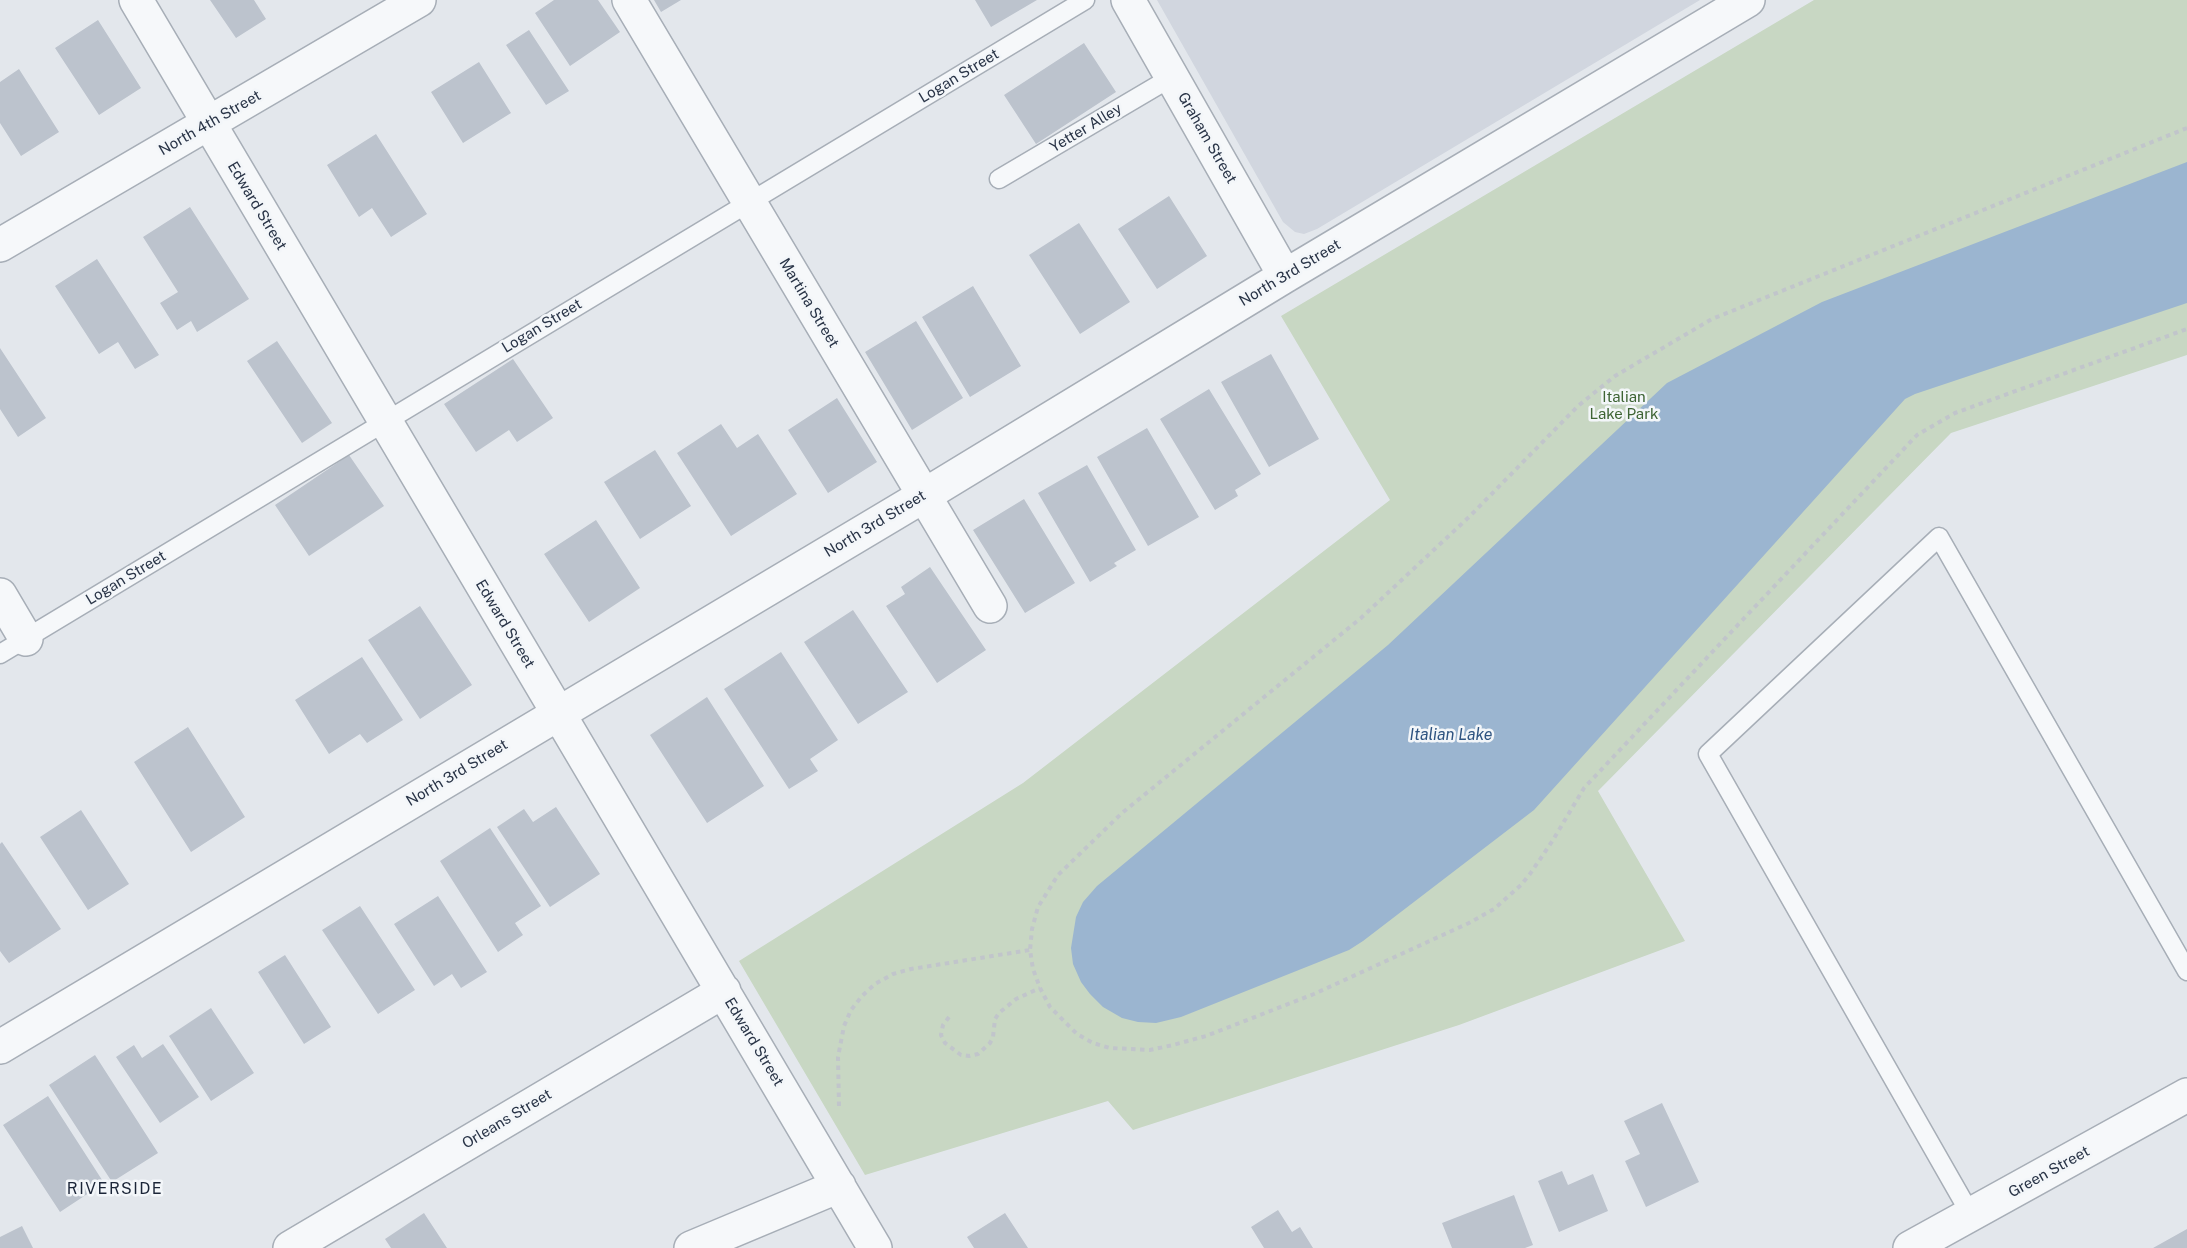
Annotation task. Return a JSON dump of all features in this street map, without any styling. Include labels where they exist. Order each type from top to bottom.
[{"type":"street","name":"Edward Street","points":[[136,0],[875,1248]]},
{"type":"street","name":"North 4th Street","points":[[0,245],[419,0]]},
{"type":"street","name":"Martina Street","points":[[629,0],[990,606]]},
{"type":"street","name":"Graham Street","points":[[1128,0],[1285,276]]},
{"type":"street","name":"North 3rd Street","points":[[0,1047],[1748,0]]},
{"type":"street","points":[[0,595],[13,646]]},
{"type":"street","name":"Orleans Street","points":[[290,1248],[724,991]]},
{"type":"street","name":"Green Street","points":[[1910,1248],[2187,1095]]},
{"type":"street","points":[[691,1248],[839,1186]]},
{"type":"lane","name":"Logan Street","points":[[13,646],[1085,0]]},
{"type":"lane","name":"Yetter Alley","points":[[999,179],[1172,77]]},
{"type":"lane","points":[[1971,1215],[1708,754],[1939,537],[2187,971]]},
{"type":"path","points":[[2187,128],[1712,319],[1615,376],[1578,406],[1469,517],[1361,618],[1122,813],[1058,875],[1043,899],[1032,929],[1030,950],[1033,969],[1050,1006],[1077,1034],[1094,1043],[1110,1048],[1150,1050],[1173,1045],[1206,1036],[1314,994],[1469,923],[1494,909],[1521,885],[1553,840],[1584,788],[1917,435],[1955,413],[2187,329]]},
{"type":"path","points":[[839,1106],[838,1057],[844,1026],[851,1010],[875,984],[893,974],[911,969],[1030,950]]},
{"type":"path","points":[[949,1017],[943,1025],[942,1035],[945,1044],[961,1055],[978,1054],[990,1043],[995,1019],[999,1013],[1016,999],[1040,988]]},
{"type":"shaded area","points":[[1157,0],[1700,0],[1317,229],[1304,234],[1295,232],[1283,222]]},
{"type":"green space","name":"Italian Lake Park","points":[[1814,0],[2187,0],[2187,355],[1951,433],[1598,791],[1685,941],[1459,1025],[1133,1130],[1108,1101],[865,1175],[739,961],[1023,783],[1390,500],[1281,316]]},
{"type":"water","name":"Italian Lake","points":[[2187,162],[2187,303],[1905,399],[1534,810],[1363,941],[1349,950],[1181,1017],[1156,1023],[1122,1018],[1103,1007],[1081,982],[1073,964],[1071,948],[1076,917],[1083,902],[1097,886],[1388,645],[1667,383],[1822,302]]},
{"type":"building","points":[[210,0],[254,0],[266,19],[236,38]]},
{"type":"building","points":[[554,0],[598,0],[620,32],[570,66],[535,13]]},
{"type":"building","points":[[654,0],[681,0],[661,12]]},
{"type":"building","points":[[975,0],[1037,0],[991,27]]},
{"type":"building","points":[[98,20],[141,88],[99,115],[55,48]]},
{"type":"building","points":[[529,30],[569,91],[546,105],[506,45]]},
{"type":"building","points":[[1084,43],[1116,92],[1036,144],[1004,95]]},
{"type":"building","points":[[479,62],[511,113],[463,143],[431,92]]},
{"type":"building","points":[[19,69],[59,132],[21,156],[0,123],[0,82]]},
{"type":"building","points":[[376,134],[427,214],[391,237],[372,208],[359,217],[327,165]]},
{"type":"building","points":[[1169,196],[1207,256],[1157,289],[1118,229]]},
{"type":"building","points":[[190,207],[249,299],[197,332],[191,321],[177,330],[160,303],[178,292],[143,237]]},
{"type":"building","points":[[1079,223],[1130,302],[1080,334],[1029,255]]},
{"type":"building","points":[[97,259],[159,355],[135,369],[118,342],[99,354],[55,286]]},
{"type":"building","points":[[973,286],[1021,366],[970,397],[922,317]]},
{"type":"building","points":[[916,321],[963,398],[912,430],[865,352]]},
{"type":"building","points":[[277,341],[332,423],[302,443],[247,361]]},
{"type":"building","points":[[0,348],[46,418],[18,437],[0,409]]},
{"type":"building","points":[[1271,354],[1319,439],[1269,467],[1221,382]]},
{"type":"building","points":[[513,359],[553,418],[517,442],[509,430],[476,452],[444,404]]},
{"type":"building","points":[[1209,389],[1261,474],[1235,490],[1238,496],[1215,510],[1160,419]]},
{"type":"building","points":[[837,398],[877,462],[828,493],[788,430]]},
{"type":"building","points":[[721,424],[737,448],[758,434],[797,494],[731,536],[677,453]]},
{"type":"building","points":[[1147,428],[1199,517],[1148,546],[1097,457]]},
{"type":"building","points":[[655,450],[691,506],[640,539],[604,482]]},
{"type":"building","points":[[349,455],[384,506],[309,556],[275,505]]},
{"type":"building","points":[[1087,465],[1136,550],[1114,563],[1117,566],[1090,582],[1038,493]]},
{"type":"building","points":[[1024,499],[1075,583],[1025,613],[973,530]]},
{"type":"building","points":[[596,520],[640,588],[589,622],[544,554]]},
{"type":"building","points":[[930,567],[986,650],[937,683],[886,606],[905,594],[901,587]]},
{"type":"building","points":[[420,606],[472,685],[420,719],[368,640]]},
{"type":"building","points":[[853,610],[908,692],[858,724],[804,642]]},
{"type":"building","points":[[781,652],[838,740],[810,759],[818,771],[789,789],[724,689]]},
{"type":"building","points":[[362,657],[403,720],[367,743],[360,734],[329,754],[295,700]]},
{"type":"building","points":[[707,697],[764,786],[707,823],[650,735]]},
{"type":"building","points":[[188,727],[245,817],[191,852],[134,762]]},
{"type":"building","points":[[556,807],[600,874],[550,907],[497,827],[524,809],[533,822]]},
{"type":"building","points":[[81,810],[129,884],[88,910],[40,837]]},
{"type":"building","points":[[490,828],[541,906],[515,923],[523,935],[498,952],[440,861]]},
{"type":"building","points":[[2,842],[61,929],[9,963],[0,951],[0,844]]},
{"type":"building","points":[[438,896],[487,972],[461,988],[452,974],[434,986],[394,924]]},
{"type":"building","points":[[360,906],[415,990],[378,1014],[322,930]]},
{"type":"building","points":[[285,955],[331,1027],[304,1044],[258,972]]},
{"type":"building","points":[[211,1008],[254,1073],[211,1101],[169,1036]]},
{"type":"building","points":[[163,1044],[199,1097],[160,1123],[116,1057],[134,1045],[142,1058]]},
{"type":"building","points":[[95,1055],[158,1153],[112,1182],[49,1085]]},
{"type":"building","points":[[48,1096],[104,1183],[60,1212],[3,1125]]},
{"type":"building","points":[[1662,1103],[1699,1182],[1646,1207],[1625,1161],[1640,1154],[1624,1121]]},
{"type":"building","points":[[1562,1171],[1568,1185],[1593,1174],[1608,1211],[1559,1232],[1538,1181]]},
{"type":"building","points":[[1514,1195],[1533,1245],[1525,1248],[1452,1248],[1442,1223]]},
{"type":"building","points":[[1278,1210],[1292,1232],[1300,1227],[1313,1248],[1264,1248],[1251,1227]]},
{"type":"building","points":[[424,1213],[447,1248],[391,1248],[385,1239]]},
{"type":"building","points":[[1005,1213],[1028,1248],[974,1248],[967,1237]]},
{"type":"building","points":[[22,1226],[33,1248],[0,1248],[0,1237]]},
{"type":"building","points":[[2187,1229],[2187,1248],[2153,1248]]},
{"type":"district","name":"RIVERSIDE","points":[[115,1189]]}]
